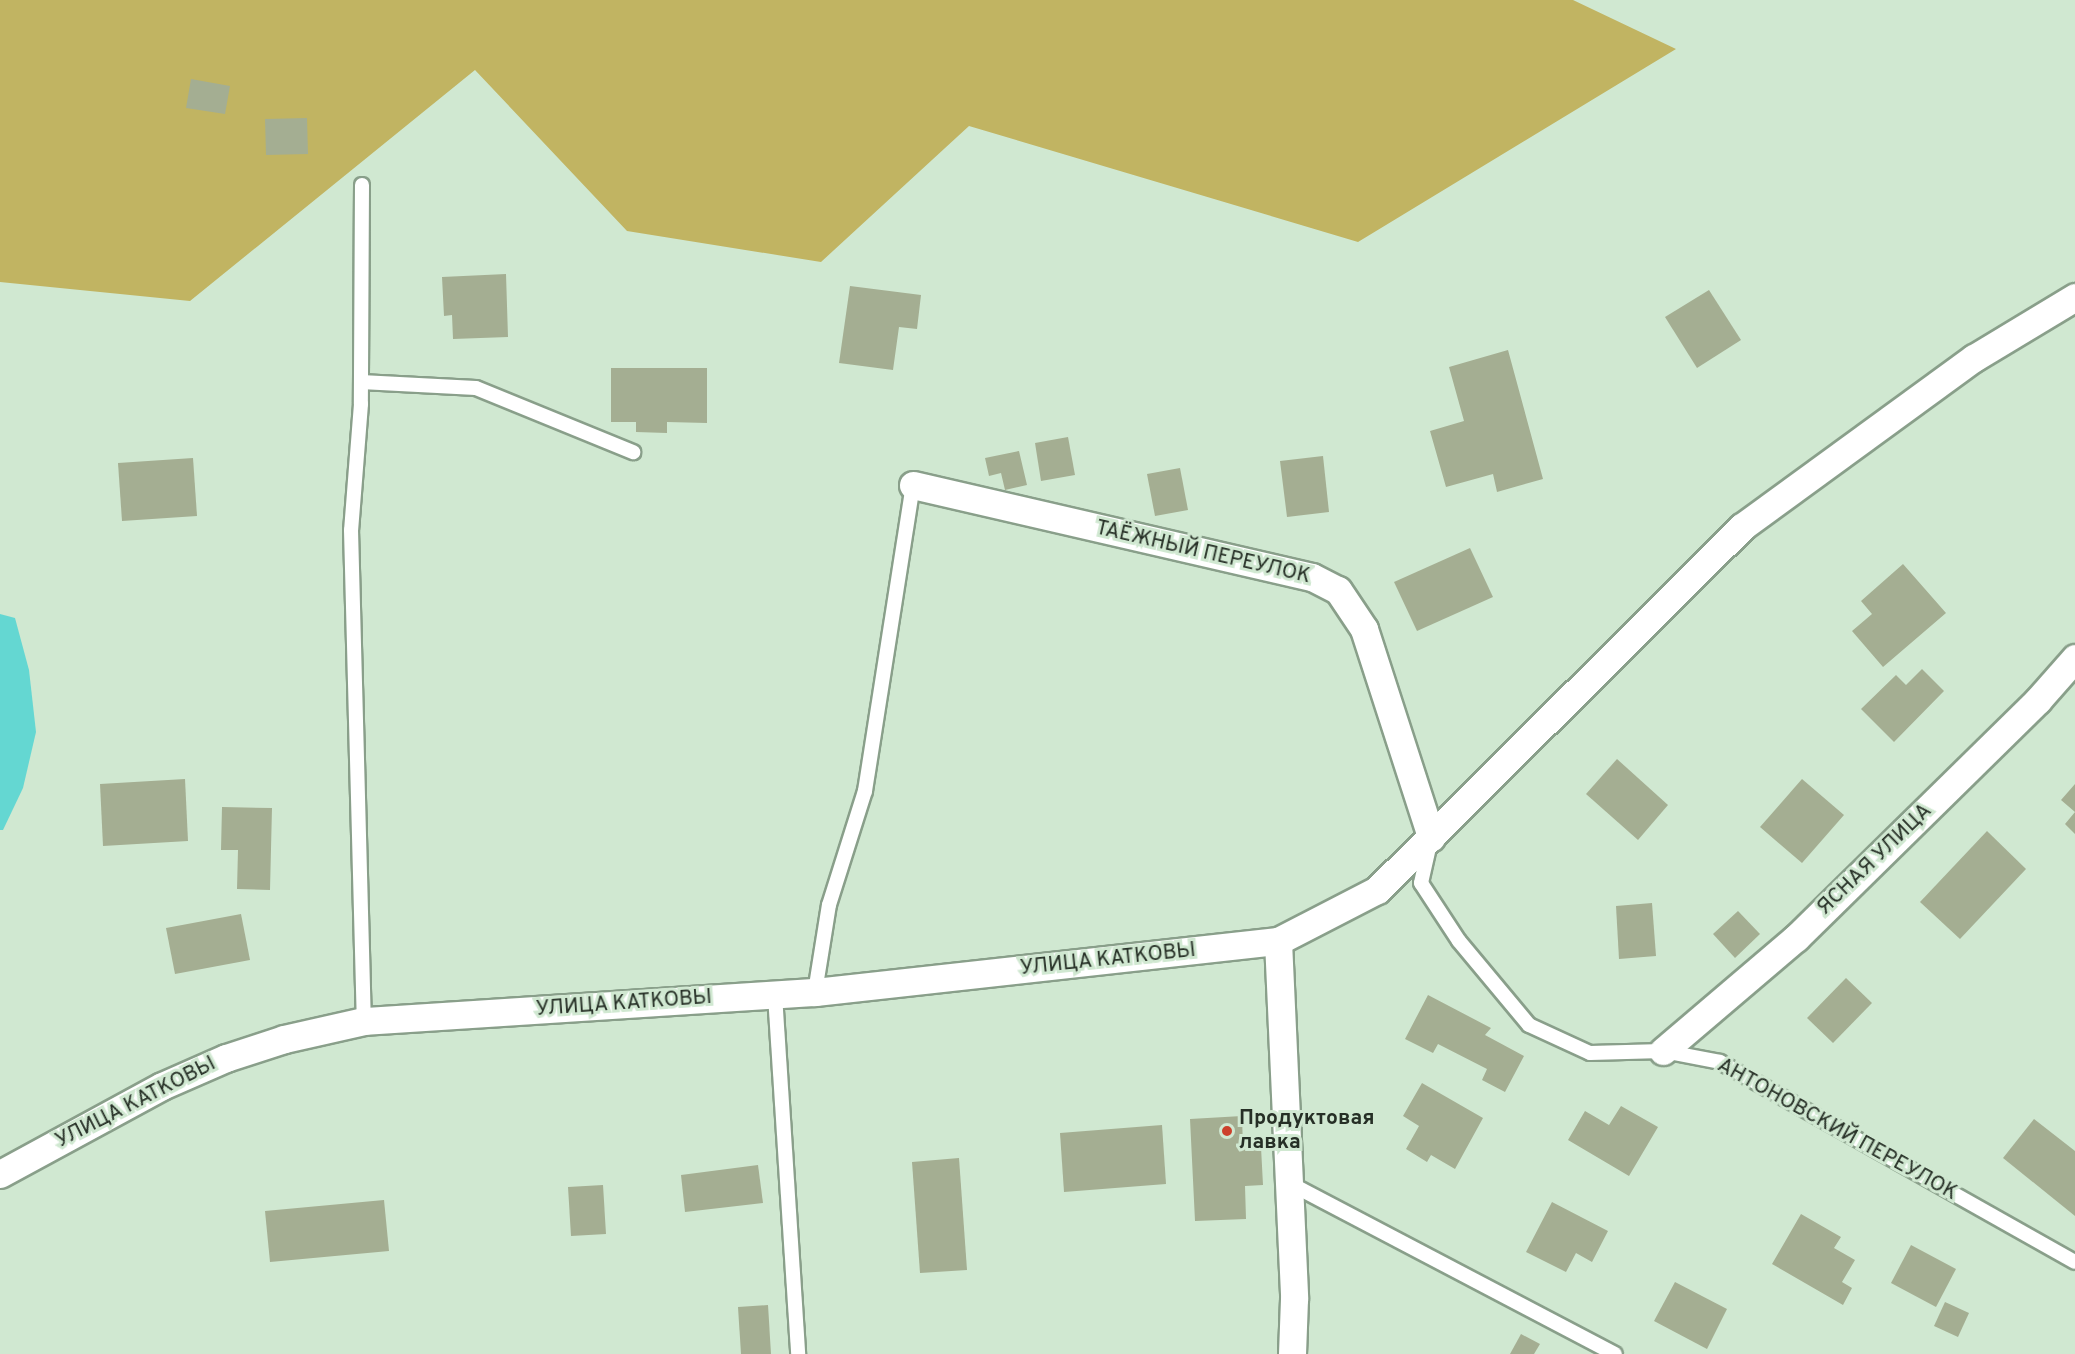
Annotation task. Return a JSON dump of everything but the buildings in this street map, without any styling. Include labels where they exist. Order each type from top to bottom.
[{"type":"street","points":[[1292,1354],[1294,1299],[1278,941],[1377,890],[1742,527],[1974,358],[2075,297]]},
{"type":"street","name":"ТАЁЖНЫЙ ПЕРЕУЛОК","points":[[913,485],[1312,577],[1338,590],[1364,629],[1431,837]]},
{"type":"street","name":"ЯСНАЯ УЛИЦА","points":[[1663,1051],[1796,938],[2038,700],[2075,658]]},
{"type":"street","name":"УЛИЦА КАТКОВЫ","points":[[0,1174],[162,1086],[226,1058],[284,1039],[364,1021],[815,992],[1278,941]]},
{"type":"lane","points":[[362,185],[361,381],[351,530],[364,1021]]},
{"type":"lane","points":[[361,381],[476,388],[633,452]]},
{"type":"lane","points":[[815,992],[829,905],[865,791],[913,485]]},
{"type":"lane","name":"АНТОНОВСКИЙ ПЕРЕУЛОК","points":[[1431,837],[1420,883],[1459,941],[1529,1025],[1590,1053],[1663,1051],[1720,1062],[2075,1262]]},
{"type":"lane","points":[[775,995],[798,1354]]},
{"type":"lane","points":[[1289,1183],[1615,1354]]},
{"type":"shaded area","points":[[0,0],[1573,0],[1676,49],[1358,242],[969,126],[821,262],[627,231],[475,70],[190,301],[0,282]]},
{"type":"water","points":[[0,614],[15,618],[29,670],[36,732],[23,788],[3,830],[0,830]]},
{"type":"place","name":"Продуктовая лавка","points":[[1227,1131]]}]
